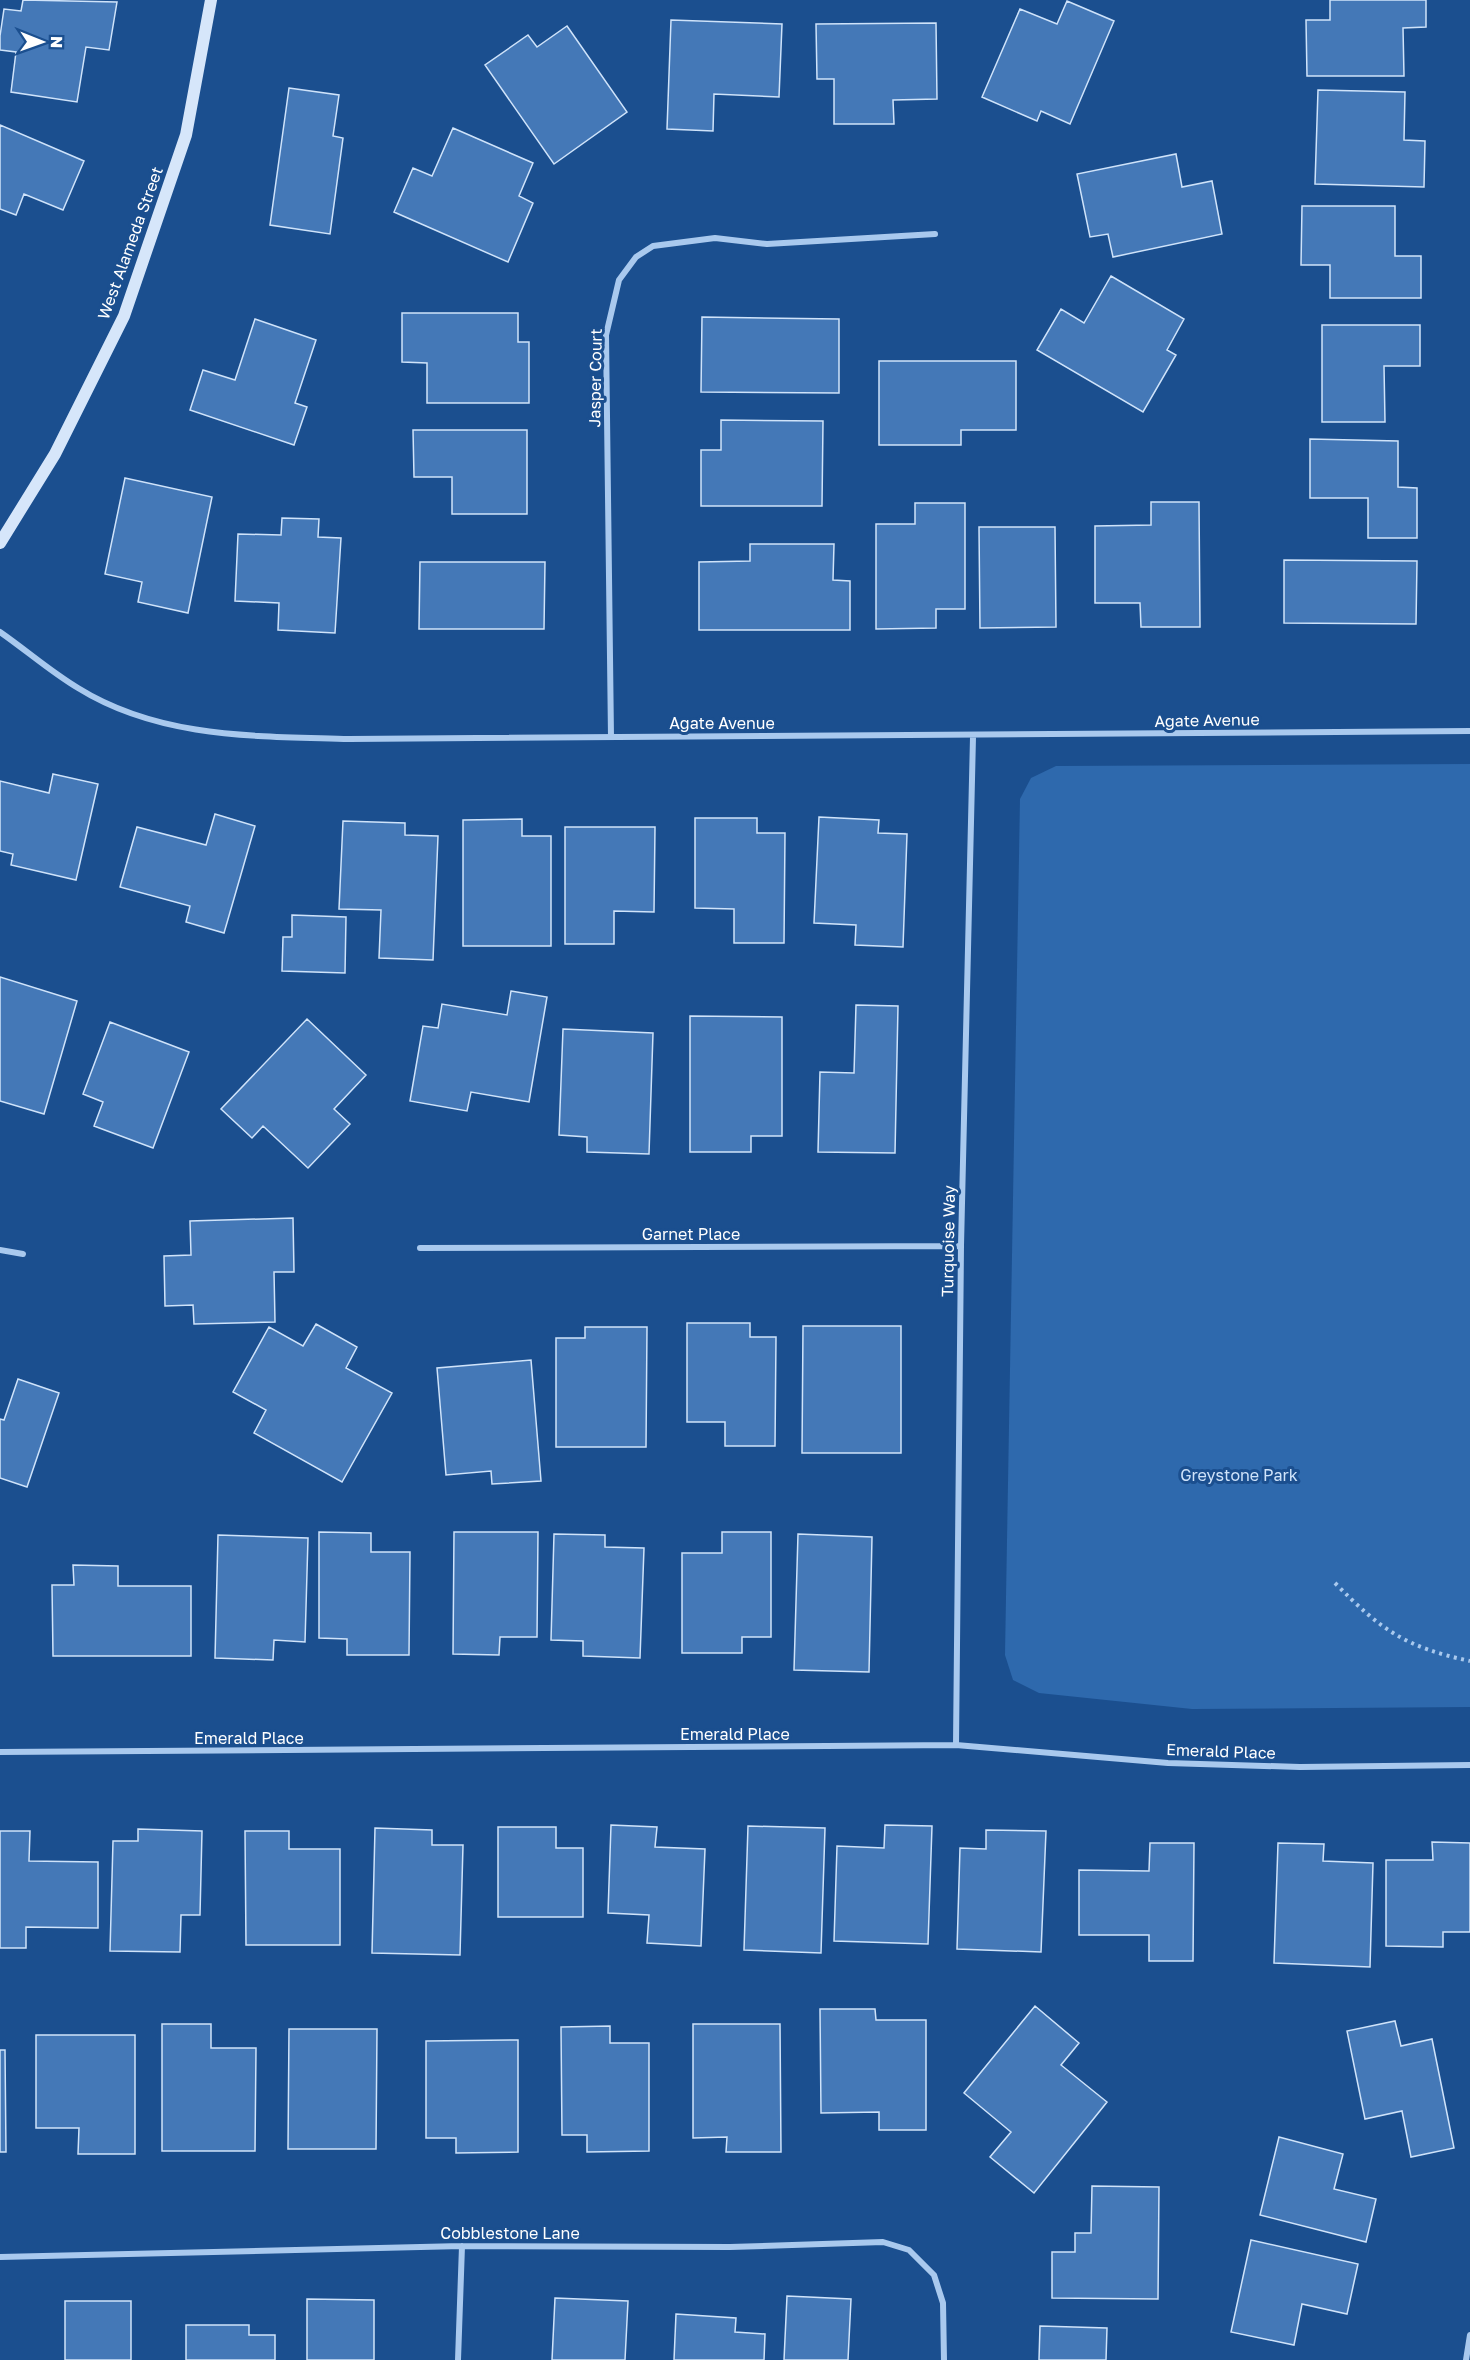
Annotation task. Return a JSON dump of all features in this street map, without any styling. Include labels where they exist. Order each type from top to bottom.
[{"type":"street","name":"West Alameda Street","points":[[0,543],[55,454],[124,316],[186,135],[211,0]]},
{"type":"street","name":"Jasper Court","points":[[611,737],[606,335],[619,280],[636,257],[653,246],[715,238],[767,244],[935,234]]},
{"type":"street","name":"Agate Avenue","points":[[0,632],[79,689],[148,720],[222,735],[349,739],[1470,731]]},
{"type":"street","name":"Turquoise Way","points":[[956,1745],[961,1246],[973,736]]},
{"type":"street","name":"Garnet Place","points":[[420,1248],[961,1246]]},
{"type":"street","points":[[0,1250],[23,1254]]},
{"type":"street","name":"Emerald Place","points":[[0,1752],[956,1745],[1168,1763],[1300,1767],[1470,1765]]},
{"type":"street","name":"Cobblestone Lane","points":[[0,2257],[462,2246],[730,2247],[883,2242],[909,2250],[933,2274],[943,2303],[944,2360]]},
{"type":"street","points":[[458,2360],[462,2246]]},
{"type":"street","points":[[1466,2360],[1470,2335]]},
{"type":"path","points":[[1335,1583],[1369,1618],[1397,1638],[1434,1653],[1470,1661]]},
{"type":"green space","name":"Greystone Park","points":[[1470,764],[1470,1707],[1192,1709],[1039,1693],[1013,1680],[1005,1655],[1020,799],[1031,778],[1056,766]]},
{"type":"building","points":[[23,0],[117,2],[109,50],[86,47],[77,102],[11,92],[16,52],[0,50],[0,36],[4,9],[21,11]]},
{"type":"building","points":[[1330,0],[1426,0],[1426,27],[1403,28],[1404,76],[1307,76],[1306,20],[1330,20]]},
{"type":"building","points":[[1067,1],[1114,21],[1070,124],[1041,111],[1037,121],[982,97],[1020,9],[1057,24]]},
{"type":"building","points":[[671,20],[782,24],[779,97],[714,94],[713,131],[667,129]]},
{"type":"building","points":[[936,23],[937,99],[893,100],[894,124],[834,124],[834,79],[817,79],[816,24]]},
{"type":"building","points":[[567,26],[627,112],[554,164],[485,65],[528,35],[537,47]]},
{"type":"building","points":[[289,88],[339,95],[333,136],[343,138],[330,234],[270,225]]},
{"type":"building","points":[[1318,90],[1405,92],[1404,140],[1425,141],[1424,187],[1315,184]]},
{"type":"building","points":[[0,125],[84,161],[63,210],[24,194],[16,215],[0,209]]},
{"type":"building","points":[[453,128],[533,163],[519,196],[533,203],[508,262],[394,212],[413,168],[432,176]]},
{"type":"building","points":[[1176,154],[1182,187],[1212,181],[1222,234],[1113,257],[1108,234],[1090,237],[1077,174]]},
{"type":"building","points":[[1302,206],[1395,206],[1395,256],[1421,256],[1421,298],[1330,298],[1330,265],[1301,265]]},
{"type":"building","points":[[1111,276],[1184,319],[1167,350],[1176,355],[1143,412],[1037,350],[1061,309],[1084,323]]},
{"type":"building","points":[[402,313],[518,313],[518,342],[529,342],[529,403],[427,403],[427,363],[402,362]]},
{"type":"building","points":[[702,317],[839,319],[839,393],[701,392]]},
{"type":"building","points":[[255,319],[316,340],[295,403],[307,407],[294,445],[190,410],[203,370],[235,380]]},
{"type":"building","points":[[1322,325],[1420,325],[1420,366],[1384,366],[1385,422],[1322,422]]},
{"type":"building","points":[[879,361],[1016,361],[1016,430],[961,430],[961,445],[879,445]]},
{"type":"building","points":[[721,420],[823,421],[822,506],[701,506],[701,450],[721,450]]},
{"type":"building","points":[[413,430],[527,430],[527,514],[452,514],[452,477],[414,477]]},
{"type":"building","points":[[1310,439],[1398,441],[1398,487],[1417,488],[1417,538],[1368,538],[1368,498],[1310,498]]},
{"type":"building","points":[[125,478],[212,497],[188,613],[138,602],[142,582],[105,574]]},
{"type":"building","points":[[1151,502],[1199,502],[1200,627],[1141,627],[1140,603],[1095,603],[1095,526],[1151,525]]},
{"type":"building","points":[[915,503],[965,503],[965,609],[936,609],[936,628],[876,629],[876,524],[915,524]]},
{"type":"building","points":[[282,518],[319,519],[318,537],[341,538],[335,633],[278,630],[279,603],[235,601],[238,534],[281,535]]},
{"type":"building","points":[[979,527],[1055,527],[1056,627],[980,628]]},
{"type":"building","points":[[750,544],[834,544],[833,580],[850,581],[850,630],[699,630],[699,562],[750,561]]},
{"type":"building","points":[[1284,560],[1417,561],[1416,624],[1284,623]]},
{"type":"building","points":[[420,562],[545,562],[544,629],[419,629]]},
{"type":"building","points":[[53,774],[98,784],[76,880],[11,865],[13,854],[0,851],[0,781],[49,793]]},
{"type":"building","points":[[215,814],[255,826],[224,933],[186,922],[190,906],[120,887],[137,827],[206,845]]},
{"type":"building","points":[[819,817],[879,820],[878,833],[907,834],[903,947],[855,945],[856,925],[814,923]]},
{"type":"building","points":[[695,818],[757,818],[757,833],[785,833],[784,943],[734,943],[734,909],[695,908]]},
{"type":"building","points":[[522,819],[522,836],[551,836],[551,946],[463,946],[463,820]]},
{"type":"building","points":[[343,821],[405,823],[405,835],[438,836],[433,960],[379,958],[381,910],[339,909]]},
{"type":"building","points":[[565,827],[655,827],[654,912],[614,911],[614,944],[565,944]]},
{"type":"building","points":[[292,915],[346,917],[345,973],[282,971],[283,937],[292,937]]},
{"type":"building","points":[[0,977],[77,1001],[44,1114],[0,1101]]},
{"type":"building","points":[[511,991],[547,997],[529,1102],[471,1092],[467,1111],[410,1101],[423,1026],[438,1028],[442,1004],[507,1015]]},
{"type":"building","points":[[856,1005],[898,1006],[895,1153],[818,1152],[820,1072],[854,1073]]},
{"type":"building","points":[[690,1016],[782,1017],[782,1136],[751,1136],[751,1152],[690,1152]]},
{"type":"building","points":[[307,1019],[366,1075],[334,1109],[350,1124],[308,1168],[263,1126],[252,1138],[221,1109]]},
{"type":"building","points":[[110,1022],[189,1052],[153,1148],[94,1126],[103,1102],[83,1094]]},
{"type":"building","points":[[563,1029],[653,1033],[649,1154],[587,1152],[587,1137],[559,1135]]},
{"type":"building","points":[[293,1218],[294,1272],[274,1272],[275,1322],[194,1324],[193,1305],[165,1306],[164,1256],[191,1255],[190,1221]]},
{"type":"building","points":[[687,1323],[750,1323],[750,1337],[776,1337],[775,1446],[725,1446],[725,1422],[687,1422]]},
{"type":"building","points":[[316,1324],[357,1347],[346,1368],[392,1393],[342,1482],[254,1433],[266,1410],[233,1392],[269,1327],[303,1346]]},
{"type":"building","points":[[803,1326],[901,1326],[901,1453],[802,1453]]},
{"type":"building","points":[[585,1327],[647,1327],[646,1447],[556,1447],[556,1338],[585,1338]]},
{"type":"building","points":[[531,1360],[541,1481],[492,1484],[491,1471],[446,1475],[437,1368]]},
{"type":"building","points":[[18,1379],[59,1393],[27,1487],[0,1478],[0,1419],[4,1420]]},
{"type":"building","points":[[319,1532],[371,1533],[371,1552],[410,1552],[409,1655],[347,1655],[347,1639],[319,1638]]},
{"type":"building","points":[[454,1532],[538,1532],[537,1637],[500,1637],[499,1655],[453,1654]]},
{"type":"building","points":[[722,1532],[771,1532],[771,1637],[742,1637],[742,1653],[682,1653],[682,1553],[722,1553]]},
{"type":"building","points":[[554,1534],[605,1535],[605,1547],[644,1548],[640,1658],[583,1656],[583,1641],[551,1640]]},
{"type":"building","points":[[798,1534],[872,1537],[869,1672],[794,1670]]},
{"type":"building","points":[[218,1535],[308,1538],[305,1642],[274,1640],[273,1660],[215,1658]]},
{"type":"building","points":[[73,1565],[118,1566],[118,1586],[191,1586],[191,1656],[53,1656],[52,1585],[74,1585]]},
{"type":"building","points":[[611,1825],[657,1827],[655,1847],[705,1849],[701,1946],[647,1943],[649,1915],[608,1913]]},
{"type":"building","points":[[885,1825],[932,1826],[928,1944],[834,1941],[837,1846],[884,1848]]},
{"type":"building","points":[[748,1826],[825,1828],[821,1953],[744,1950]]},
{"type":"building","points":[[498,1827],[556,1827],[556,1848],[583,1848],[583,1917],[498,1917]]},
{"type":"building","points":[[375,1828],[432,1830],[432,1845],[463,1845],[460,1955],[372,1953]]},
{"type":"building","points":[[138,1829],[202,1831],[200,1915],[181,1915],[180,1952],[110,1951],[113,1841],[138,1841]]},
{"type":"building","points":[[986,1830],[1046,1831],[1041,1952],[957,1949],[960,1848],[986,1849]]},
{"type":"building","points":[[0,1831],[30,1831],[29,1861],[98,1862],[98,1928],[26,1927],[26,1948],[0,1948]]},
{"type":"building","points":[[245,1831],[289,1831],[289,1849],[340,1849],[340,1945],[246,1945]]},
{"type":"building","points":[[1432,1842],[1470,1843],[1470,1932],[1443,1932],[1443,1947],[1386,1946],[1386,1860],[1433,1860]]},
{"type":"building","points":[[1150,1843],[1194,1843],[1193,1961],[1149,1961],[1149,1935],[1079,1935],[1079,1870],[1149,1871]]},
{"type":"building","points":[[1278,1843],[1324,1844],[1323,1861],[1373,1863],[1370,1967],[1274,1963]]},
{"type":"building","points":[[1035,2006],[1079,2043],[1061,2065],[1107,2102],[1034,2193],[990,2157],[1011,2132],[964,2093]]},
{"type":"building","points":[[820,2009],[875,2009],[876,2020],[926,2020],[926,2130],[879,2130],[879,2112],[821,2113]]},
{"type":"building","points":[[1395,2021],[1401,2046],[1432,2039],[1454,2148],[1411,2157],[1402,2111],[1365,2119],[1347,2031]]},
{"type":"building","points":[[162,2024],[211,2024],[211,2048],[256,2048],[255,2151],[162,2151]]},
{"type":"building","points":[[693,2024],[780,2024],[781,2152],[726,2152],[727,2137],[693,2138]]},
{"type":"building","points":[[610,2026],[610,2043],[649,2043],[649,2151],[587,2152],[587,2135],[562,2135],[561,2027]]},
{"type":"building","points":[[289,2029],[377,2029],[376,2149],[288,2149]]},
{"type":"building","points":[[36,2035],[135,2035],[135,2154],[78,2154],[79,2128],[36,2128]]},
{"type":"building","points":[[518,2040],[518,2152],[456,2153],[456,2138],[426,2138],[426,2041]]},
{"type":"building","points":[[0,2050],[5,2050],[6,2152],[0,2152]]},
{"type":"building","points":[[1279,2137],[1343,2154],[1334,2189],[1376,2199],[1366,2242],[1260,2215]]},
{"type":"building","points":[[1092,2186],[1159,2187],[1158,2299],[1052,2298],[1052,2252],[1075,2252],[1075,2233],[1091,2233]]},
{"type":"building","points":[[1251,2240],[1358,2264],[1347,2314],[1302,2304],[1294,2345],[1231,2332]]},
{"type":"building","points":[[787,2296],[851,2299],[848,2360],[784,2360]]},
{"type":"building","points":[[555,2298],[628,2301],[625,2360],[552,2360]]},
{"type":"building","points":[[307,2299],[374,2300],[374,2360],[307,2360]]},
{"type":"building","points":[[65,2301],[131,2301],[131,2360],[65,2360]]},
{"type":"building","points":[[676,2314],[736,2318],[735,2332],[765,2334],[764,2360],[674,2360]]},
{"type":"building","points":[[186,2325],[249,2325],[249,2335],[275,2335],[275,2360],[186,2360]]},
{"type":"building","points":[[1040,2326],[1107,2328],[1106,2360],[1039,2360]]}]
